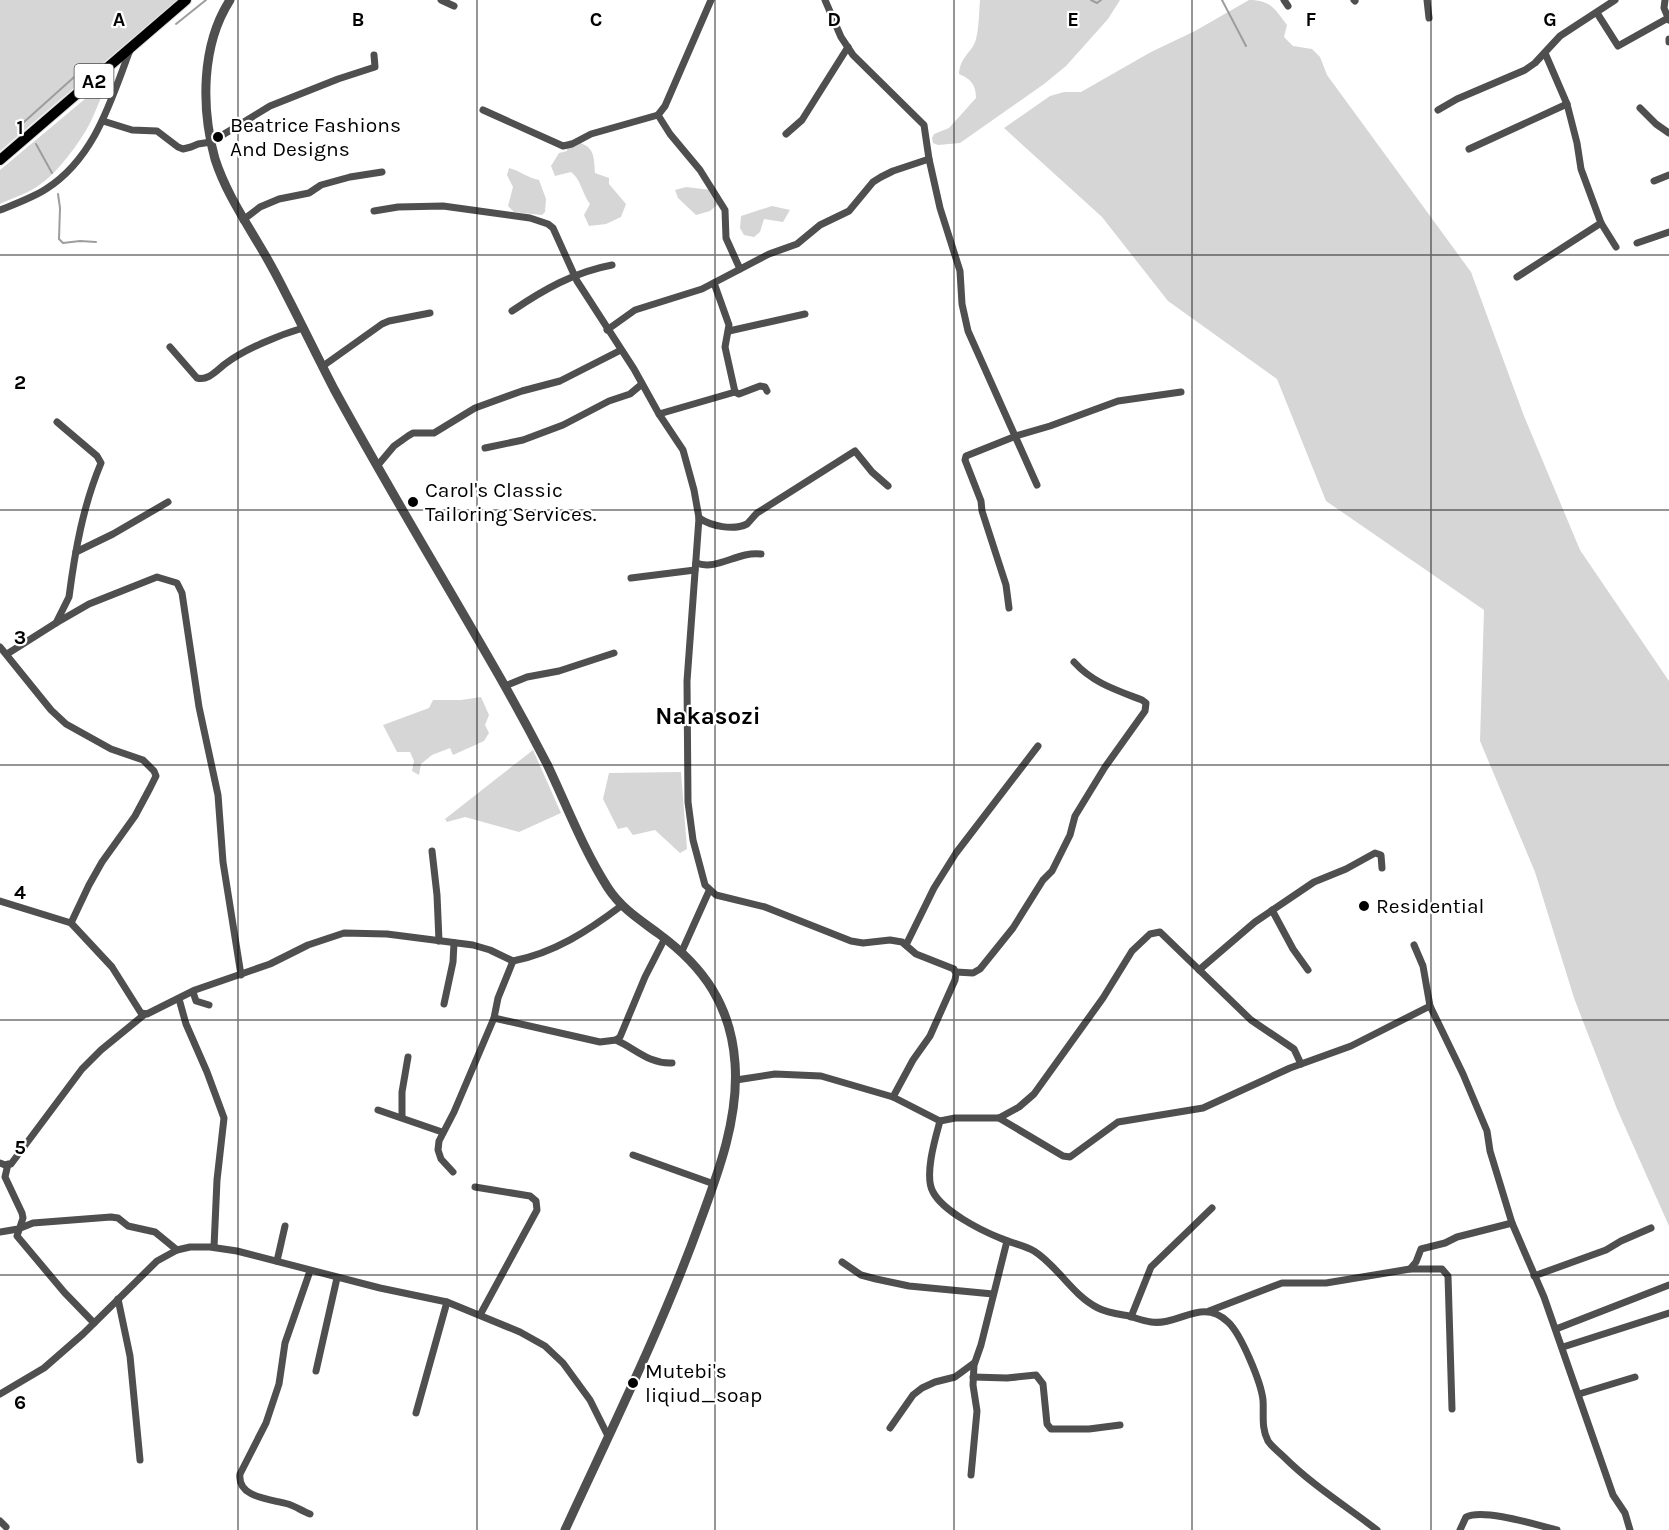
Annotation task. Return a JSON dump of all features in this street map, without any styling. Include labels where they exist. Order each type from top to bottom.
[{"type":"main road","name":"A2","points":[[0,160],[186,0]]},
{"type":"street","points":[[230,0],[222,13],[209,56],[207,104],[211,142],[226,188],[270,264],[322,366],[505,686],[546,764],[597,871],[621,906],[682,951],[710,983],[723,1009],[735,1058],[736,1080],[731,1125],[714,1184],[677,1283],[651,1344],[565,1530]]},
{"type":"street","points":[[441,0],[454,6]]},
{"type":"street","points":[[483,110],[563,146],[591,134],[658,115],[711,0]]},
{"type":"street","points":[[825,0],[834,22],[853,55],[924,125],[939,208],[960,271],[965,320],[1037,484]]},
{"type":"street","points":[[1426,0],[1429,18]]},
{"type":"street","points":[[1438,110],[1457,99],[1525,70],[1560,36],[1615,0]]},
{"type":"street","points":[[1597,13],[1618,46],[1669,20],[1664,8],[1665,0]]},
{"type":"street","points":[[786,134],[802,120],[848,46]]},
{"type":"street","points":[[0,210],[46,189],[60,178],[91,143],[103,121],[131,48]]},
{"type":"street","points":[[1545,52],[1567,104],[1581,169],[1602,223],[1616,247]]},
{"type":"street","points":[[103,121],[132,130],[157,131],[183,149],[211,142],[270,106],[375,67],[374,55]]},
{"type":"street","points":[[1469,149],[1567,104]]},
{"type":"street","points":[[1640,108],[1669,133]]},
{"type":"street","points":[[658,115],[670,134],[700,170],[724,210],[726,238],[740,268]]},
{"type":"street","points":[[607,330],[635,310],[661,300],[688,294],[796,244],[820,225],[849,211],[873,182],[893,171],[929,159]]},
{"type":"street","points":[[243,220],[260,207],[279,199],[309,193],[321,185],[350,177],[382,172]]},
{"type":"street","points":[[1654,181],[1669,175]]},
{"type":"street","points":[[374,210],[431,205],[515,216],[543,222],[553,228],[574,275],[683,450],[699,518],[687,681],[688,802],[693,840],[705,885],[716,895],[765,907],[851,941],[902,942],[916,954],[956,972],[974,974],[1013,928],[1043,880],[1052,871],[1070,835],[1075,816],[1105,767],[1145,711],[1146,703],[1142,699],[1109,688],[1093,679],[1074,662]]},
{"type":"street","points":[[1517,277],[1602,223]]},
{"type":"street","points":[[1637,243],[1669,232]]},
{"type":"street","points":[[512,311],[551,285],[574,275],[612,265]]},
{"type":"street","points":[[714,283],[727,316],[729,331],[725,347],[735,392]]},
{"type":"street","points":[[322,366],[382,324],[430,313]]},
{"type":"street","points":[[729,331],[805,314]]},
{"type":"street","points":[[170,347],[197,378],[206,379],[236,358],[286,333],[303,328]]},
{"type":"street","points":[[378,465],[394,446],[408,436],[434,433],[475,408],[522,391],[560,381],[621,350]]},
{"type":"street","points":[[485,448],[523,440],[562,425],[609,401],[630,394],[642,384]]},
{"type":"street","points":[[659,414],[735,392],[739,394],[760,386],[765,387],[767,391]]},
{"type":"street","points":[[1009,608],[1006,585],[982,511],[981,501],[965,460],[970,453],[1118,401],[1181,392]]},
{"type":"street","points":[[56,623],[69,597],[89,494],[101,463],[97,456],[57,422]]},
{"type":"street","points":[[699,518],[708,524],[733,527],[746,524],[757,513],[855,451],[872,472],[888,486]]},
{"type":"street","points":[[76,552],[113,534],[168,502]]},
{"type":"street","points":[[631,578],[711,565],[751,552],[760,554]]},
{"type":"street","points":[[7,654],[89,604],[157,577],[177,583],[182,593],[199,707],[218,795],[223,862],[241,975]]},
{"type":"street","points":[[0,647],[51,710],[66,724],[111,749],[143,760],[156,776],[135,816],[98,870],[71,923]]},
{"type":"street","points":[[505,686],[527,677],[559,671],[614,653]]},
{"type":"street","points":[[906,945],[934,888],[956,853],[1038,746]]},
{"type":"street","points":[[432,851],[439,941]]},
{"type":"street","points":[[1199,969],[1272,910],[1314,882],[1346,870],[1375,853],[1381,855],[1382,868]]},
{"type":"street","points":[[682,951],[710,891]]},
{"type":"street","points":[[0,901],[71,923],[112,967],[135,1005],[141,1013],[145,1014]]},
{"type":"street","points":[[94,1323],[64,1292],[17,1236],[23,1218],[22,1213],[5,1177],[9,1164],[82,1069],[101,1050],[145,1014],[192,992],[270,964],[308,945],[344,933],[387,934],[473,945],[513,961],[552,950],[581,934],[621,906]]},
{"type":"street","points":[[1272,910],[1293,949],[1308,970]]},
{"type":"street","points":[[736,1080],[775,1074],[821,1076],[893,1097],[940,1121],[954,1118],[999,1118],[1019,1107],[1034,1094],[1097,1007],[1132,951],[1150,934],[1160,932],[1251,1020],[1294,1049],[1301,1064]]},
{"type":"street","points":[[616,1040],[620,1037],[645,977],[665,938]]},
{"type":"street","points":[[444,1004],[453,962],[454,943]]},
{"type":"street","points":[[1414,945],[1423,966],[1430,1006],[1447,1038],[1487,1131],[1490,1151],[1512,1223],[1544,1297],[1613,1495],[1625,1513],[1630,1530]]},
{"type":"street","points":[[453,1172],[441,1159],[438,1150],[442,1132],[454,1112],[494,1018],[498,998],[513,961]]},
{"type":"street","points":[[893,1097],[913,1060],[930,1036],[955,980],[956,972]]},
{"type":"street","points":[[192,992],[196,1001],[209,1005]]},
{"type":"street","points":[[180,999],[186,1024],[224,1118],[217,1180],[214,1247]]},
{"type":"street","points":[[999,1118],[1068,1157],[1088,1146],[1118,1122],[1203,1108],[1250,1085],[1351,1046],[1430,1006]]},
{"type":"street","points":[[494,1018],[600,1042],[616,1040],[632,1047],[646,1059],[672,1063]]},
{"type":"street","points":[[402,1117],[402,1092],[408,1057]]},
{"type":"street","points":[[378,1110],[442,1132]]},
{"type":"street","points":[[940,1121],[929,1185],[934,1195],[944,1206],[974,1225],[1007,1241],[1033,1250],[1077,1293],[1096,1308],[1150,1322],[1160,1322],[1209,1311],[1282,1283],[1326,1283],[1410,1269],[1443,1269],[1448,1274],[1452,1409]]},
{"type":"street","points":[[633,1155],[714,1184]]},
{"type":"street","points":[[0,1163],[9,1164]]},
{"type":"street","points":[[475,1186],[530,1196],[536,1201],[537,1210],[480,1316]]},
{"type":"street","points":[[1131,1317],[1151,1267],[1212,1208]]},
{"type":"street","points":[[0,1232],[18,1229],[33,1222],[111,1217],[118,1218],[128,1226],[155,1232],[177,1250]]},
{"type":"street","points":[[1410,1269],[1416,1262],[1421,1249],[1512,1223]]},
{"type":"street","points":[[277,1261],[285,1226]]},
{"type":"street","points":[[1534,1276],[1606,1250],[1651,1228]]},
{"type":"street","points":[[971,1475],[977,1411],[974,1363],[981,1345],[1007,1241]]},
{"type":"street","points":[[0,1394],[44,1368],[157,1261],[177,1250],[190,1247],[214,1247],[447,1302],[520,1332],[545,1346],[563,1363],[590,1400],[608,1436]]},
{"type":"street","points":[[842,1262],[861,1275],[909,1286],[993,1294]]},
{"type":"street","points":[[310,1271],[285,1343],[279,1384],[269,1413],[240,1474],[239,1482],[243,1488],[256,1496],[290,1505],[310,1515]]},
{"type":"street","points":[[316,1371],[338,1278]]},
{"type":"street","points":[[1556,1329],[1669,1285]]},
{"type":"street","points":[[118,1299],[130,1356],[140,1460]]},
{"type":"street","points":[[416,1413],[447,1302]]},
{"type":"street","points":[[1209,1311],[1228,1322],[1246,1351],[1261,1389],[1264,1425],[1268,1441],[1301,1474],[1377,1530]]},
{"type":"street","points":[[1563,1347],[1669,1313]]},
{"type":"street","points":[[890,1428],[914,1395],[922,1388],[956,1377],[974,1363]]},
{"type":"street","points":[[974,1377],[1007,1378],[1033,1374],[1039,1376],[1043,1384],[1047,1424],[1051,1429],[1089,1429],[1120,1425]]},
{"type":"street","points":[[1579,1394],[1635,1377]]},
{"type":"street","points":[[1460,1530],[1466,1517],[1475,1514],[1520,1520],[1557,1530]]},
{"type":"shaded area","points":[[0,0],[177,0],[0,151]]},
{"type":"shaded area","points":[[980,0],[1120,0],[1108,19],[1066,66],[1044,84],[960,143],[938,145],[933,143],[934,134],[949,128],[976,98],[972,83],[959,74],[964,58],[976,39]]},
{"type":"shaded area","points":[[1249,0],[1263,2],[1272,7],[1287,25],[1284,37],[1293,46],[1312,49],[1320,57],[1327,75],[1471,272],[1524,416],[1580,550],[1669,681],[1669,1226],[1617,1109],[1574,998],[1535,872],[1480,741],[1484,610],[1326,501],[1277,379],[1168,301],[1102,217],[1004,128],[1050,96],[1064,92],[1081,92]]},
{"type":"shaded area","points":[[112,78],[89,125],[62,164],[37,186],[0,204],[0,170]]},
{"type":"shaded area","points":[[570,140],[583,144],[591,150],[595,173],[609,178],[609,184],[626,204],[621,217],[606,224],[589,226],[584,215],[590,204],[577,179],[571,172],[555,176],[551,166],[559,153],[567,151],[567,143]]},
{"type":"shaded area","points":[[509,168],[539,180],[546,199],[545,212],[542,215],[514,212],[508,206],[513,187],[507,175]]},
{"type":"shaded area","points":[[686,187],[711,190],[718,204],[710,211],[696,215],[678,198],[675,190]]},
{"type":"shaded area","points":[[772,206],[790,210],[783,222],[764,219],[760,232],[754,237],[744,235],[740,228],[741,216]]},
{"type":"shaded area","points":[[481,697],[489,715],[485,725],[489,733],[484,741],[453,755],[450,748],[432,755],[421,764],[419,775],[412,771],[414,761],[410,752],[397,752],[383,725],[429,708],[433,700]]},
{"type":"shaded area","points":[[533,750],[561,813],[519,832],[465,817],[447,822],[445,819]]},
{"type":"shaded area","points":[[681,772],[687,849],[680,853],[655,830],[633,835],[627,827],[618,829],[603,799],[609,773]]},
{"type":"waterway","points":[[176,24],[206,0]]},
{"type":"waterway","points":[[1091,0],[1097,3],[1101,0]]},
{"type":"waterway","points":[[1222,0],[1246,46]]},
{"type":"waterway","points":[[24,122],[82,70]]},
{"type":"waterway","points":[[36,144],[52,173]]},
{"type":"waterway","points":[[58,194],[59,239],[63,243],[96,242]]},
{"type":"place","name":"Beatrice Fashions And Designs","points":[[218,137]]},
{"type":"place","name":"Carol's Classic Tailoring Services.","points":[[413,502]]},
{"type":"place","name":"Residential","points":[[1364,906]]},
{"type":"place","name":"Mutebi's liqiud_soap","points":[[633,1383]]},
{"type":"district","name":"Nakasozi","points":[[708,716]]}]
